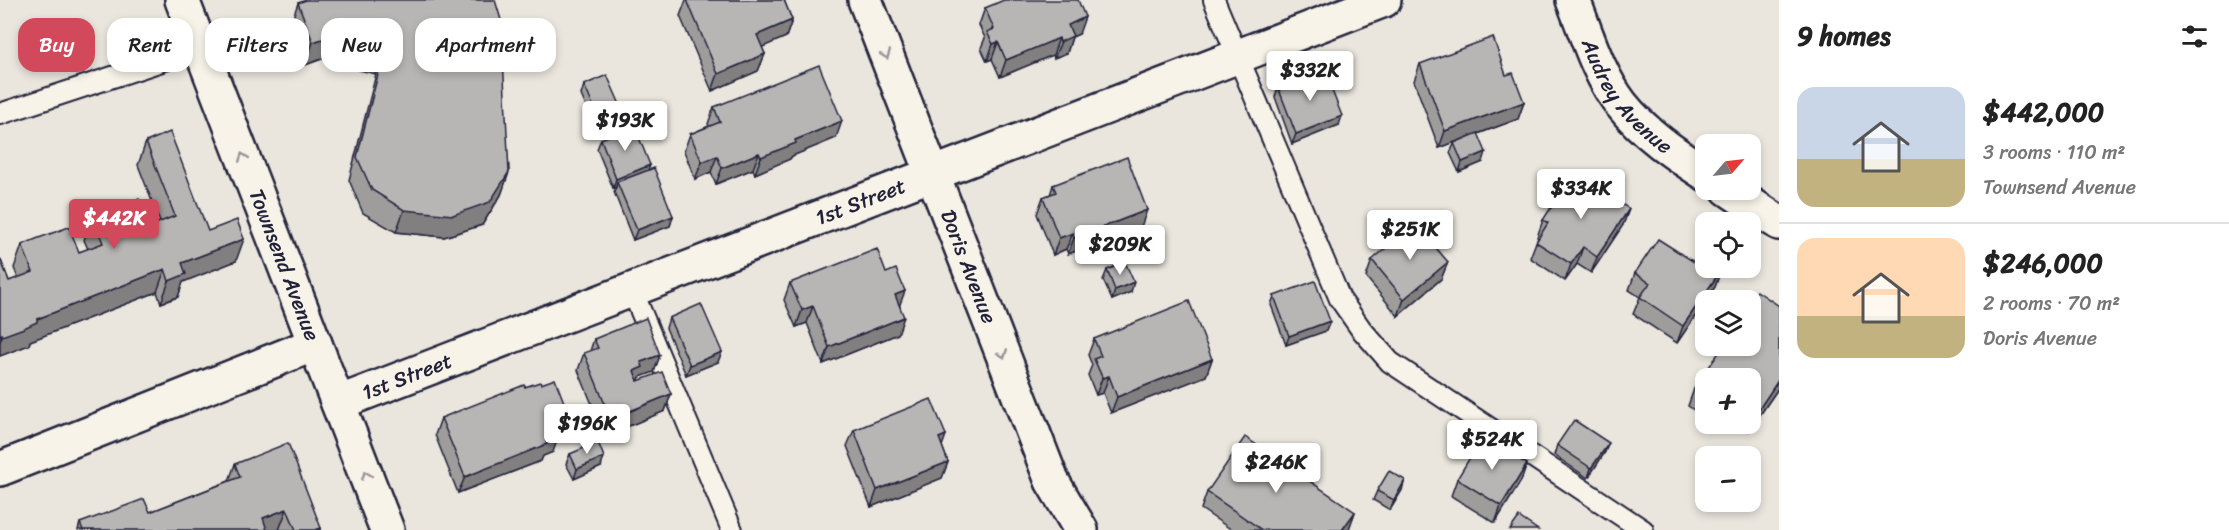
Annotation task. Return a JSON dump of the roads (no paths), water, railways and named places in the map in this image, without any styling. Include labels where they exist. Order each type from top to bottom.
[{"type":"street","name":"Townsend Avenue","points":[[182,0],[387,530]]},
{"type":"street","name":"Doris Avenue","points":[[865,0],[1052,480],[1081,530]]},
{"type":"street","name":"1st Street","points":[[338,403],[1384,0]]},
{"type":"street","name":"Audrey Avenue","points":[[1573,0],[1600,68],[1621,103],[1669,150],[1695,167]]},
{"type":"street","points":[[1744,200],[1779,223]]},
{"type":"street","points":[[0,469],[315,344]]},
{"type":"lane","points":[[1214,0],[1340,299],[1368,337],[1390,362],[1643,530]]},
{"type":"lane","points":[[0,114],[201,48]]},
{"type":"lane","points":[[632,291],[732,530]]}]
